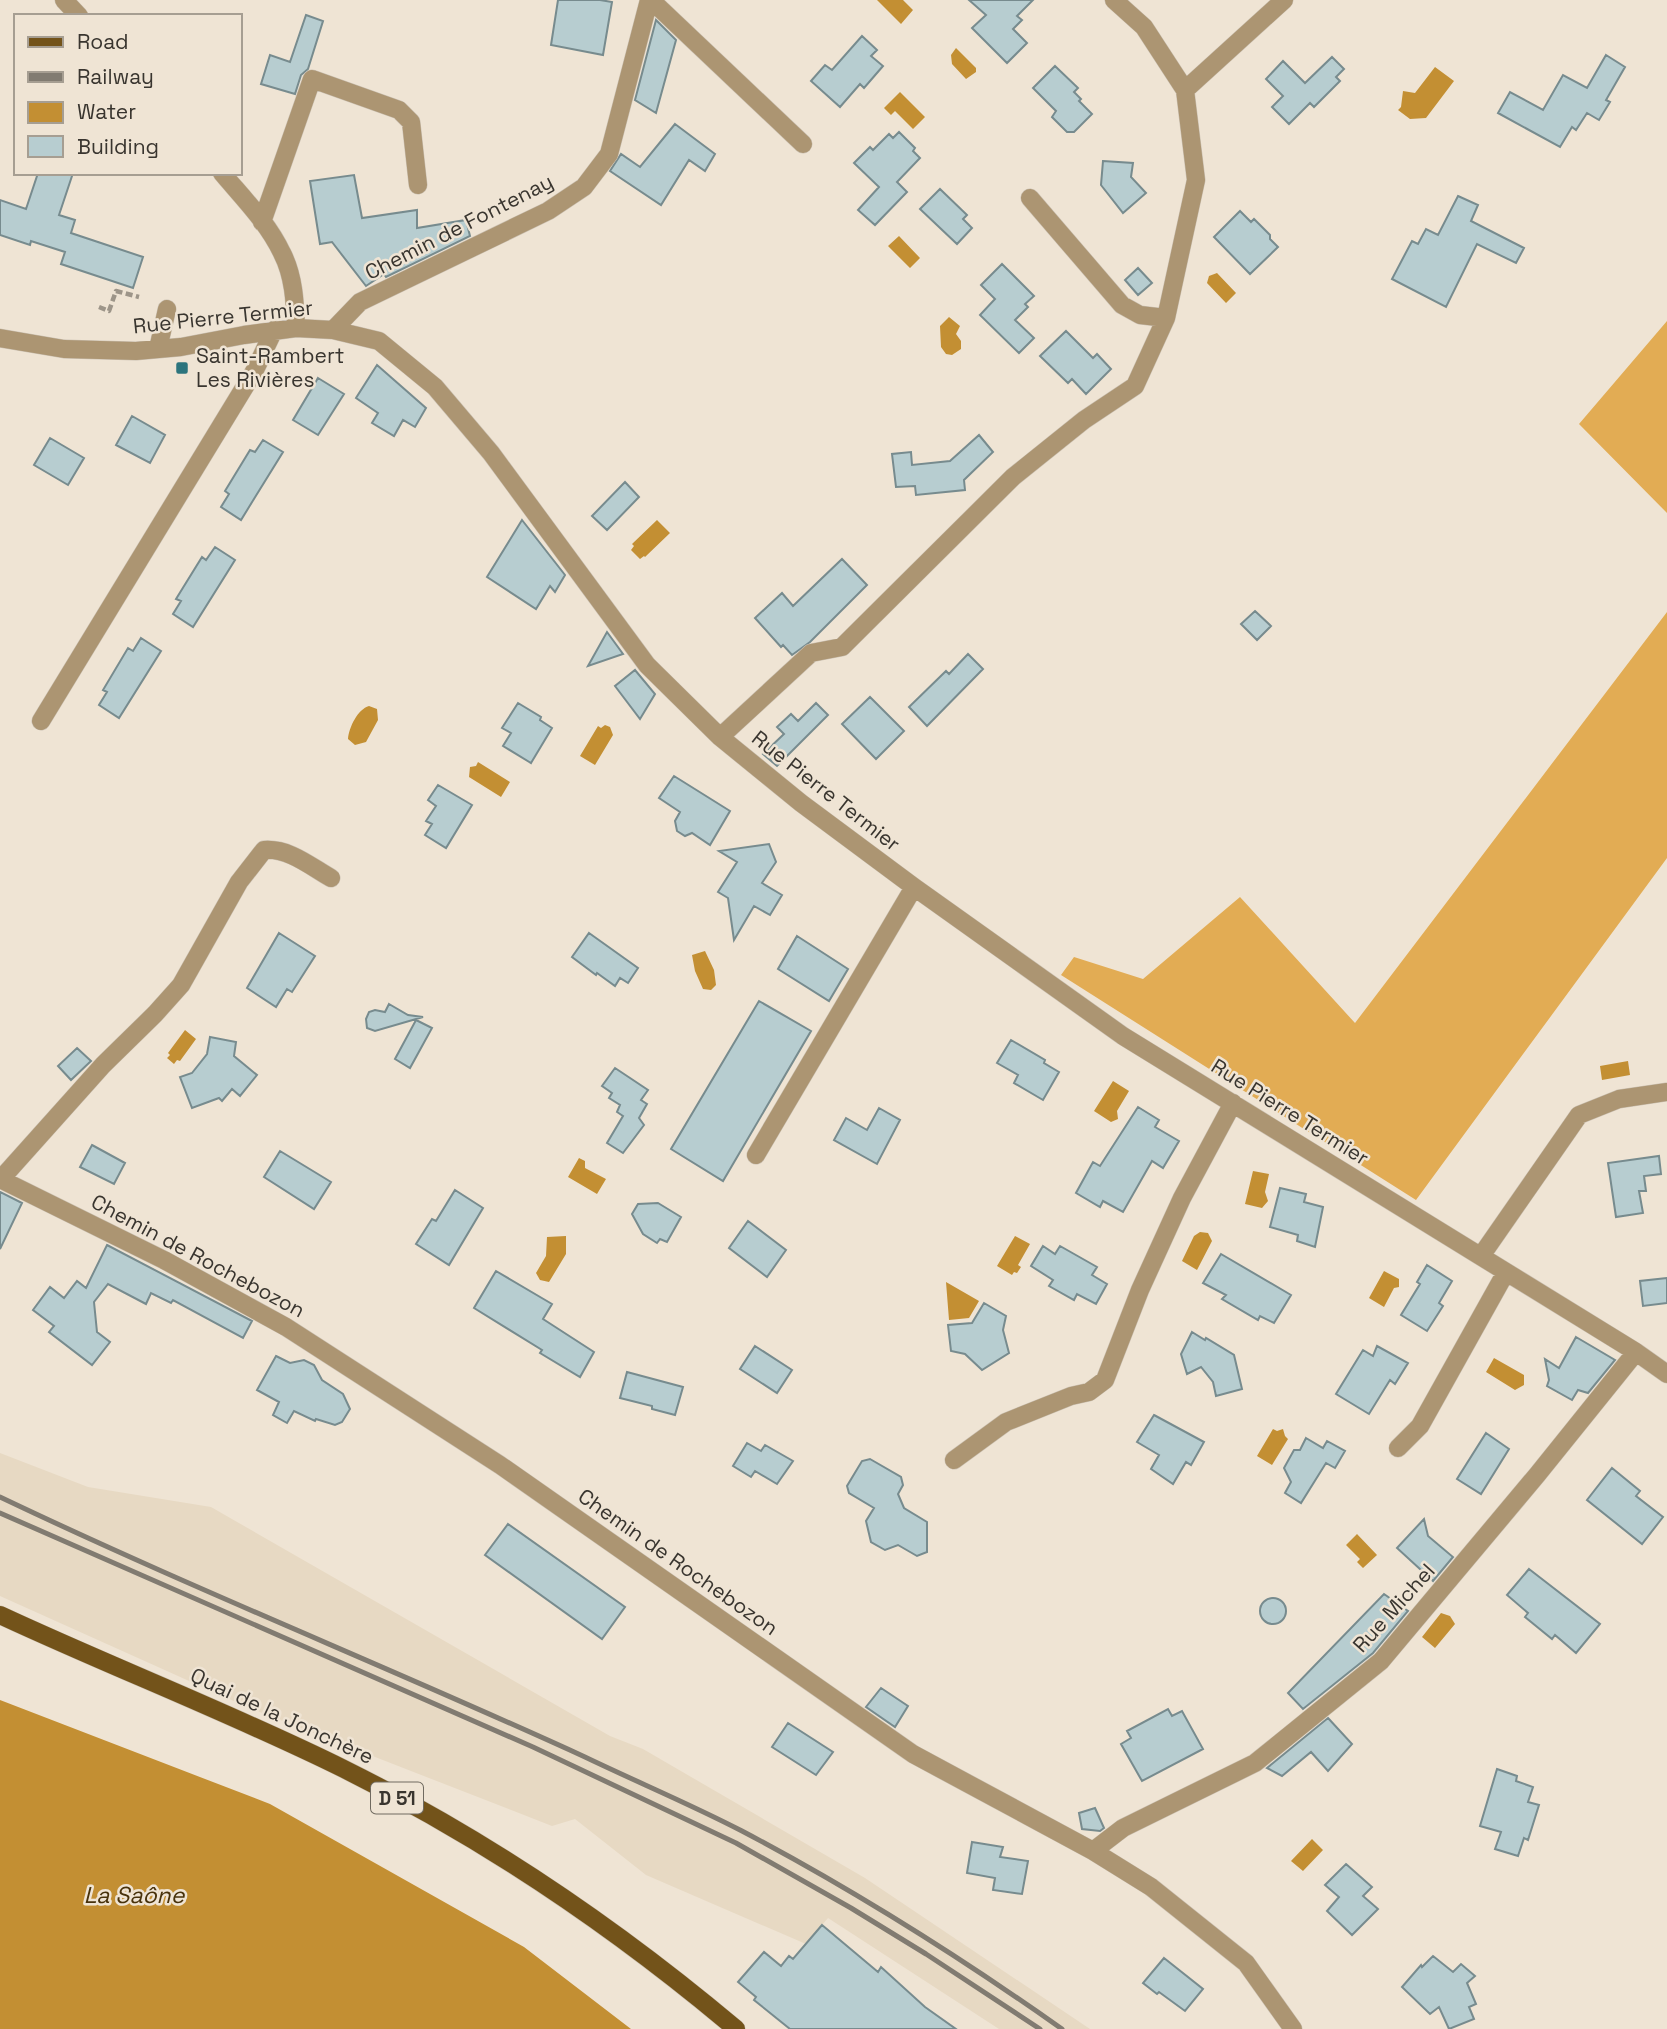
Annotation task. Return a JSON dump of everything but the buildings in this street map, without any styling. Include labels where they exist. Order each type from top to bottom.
[{"type":"main road","name":"Quai de la Jonchère","points":[[0,1615],[267,1731],[400,1799],[500,1856],[587,1913],[736,2029]]},
{"type":"street","points":[[64,0],[77,14]]},
{"type":"street","points":[[650,0],[803,144]]},
{"type":"street","name":"Chemin de Fontenay","points":[[333,330],[359,302],[548,211],[584,187],[609,154],[650,0]]},
{"type":"street","points":[[720,737],[811,653],[842,647],[1013,477],[1084,420],[1135,386],[1166,318],[1196,180],[1185,90],[1144,27],[1114,0]]},
{"type":"street","points":[[1185,90],[1284,0]]},
{"type":"street","points":[[262,222],[312,79],[399,110],[411,122],[418,185]]},
{"type":"street","points":[[224,175],[283,253],[294,291],[296,328]]},
{"type":"street","points":[[1030,198],[1122,305],[1140,315],[1166,318]]},
{"type":"street","points":[[158,349],[167,309]]},
{"type":"street","name":"Rue Pierre Termier","points":[[0,338],[64,349],[158,349],[296,328],[333,330],[379,341],[435,387],[491,453],[647,665],[720,737],[801,803],[1123,1036],[1636,1352],[1667,1374]]},
{"type":"street","points":[[41,722],[255,370],[274,330]]},
{"type":"street","points":[[0,1179],[103,1065],[181,985],[239,882],[264,850],[277,849],[331,878]]},
{"type":"street","points":[[756,1155],[914,887]]},
{"type":"street","points":[[1481,1256],[1579,1115],[1619,1099],[1667,1093]]},
{"type":"street","points":[[954,1460],[1006,1422],[1071,1396],[1089,1392],[1105,1380],[1145,1278],[1182,1198],[1233,1103]]},
{"type":"street","name":"Chemin de Rochebozon","points":[[0,1179],[164,1260],[286,1327],[500,1465],[913,1754],[1093,1851],[1151,1887],[1246,1963],[1293,2029]]},
{"type":"street","points":[[1398,1448],[1420,1426],[1506,1272]]},
{"type":"street","name":"Rue Michel","points":[[1093,1851],[1123,1828],[1255,1763],[1381,1661],[1636,1352]]},
{"type":"path","points":[[99,307],[109,310],[116,291],[139,297]]},
{"type":"shaded area","points":[[1667,321],[1667,513],[1579,424]]},
{"type":"shaded area","points":[[1667,612],[1667,858],[1416,1200],[1061,975],[1074,957],[1143,979],[1240,897],[1355,1023]]},
{"type":"shaded area","points":[[0,1453],[88,1487],[211,1507],[610,1736],[643,1749],[865,1878],[1090,2029],[999,2029],[828,1918],[806,1944],[646,1875],[575,1819],[552,1826],[247,1707],[0,1596]]},
{"type":"water","points":[[877,0],[903,0],[913,10],[901,24]]},
{"type":"water","points":[[956,48],[976,68],[976,72],[966,79],[952,64],[951,55]]},
{"type":"water","points":[[1435,67],[1454,81],[1426,118],[1410,119],[1398,110],[1401,107],[1403,91],[1415,93]]},
{"type":"water","points":[[900,92],[925,117],[913,129],[895,111],[891,115],[884,108]]},
{"type":"water","points":[[899,236],[920,258],[910,268],[888,246]]},
{"type":"water","points":[[1217,273],[1236,293],[1226,303],[1207,283],[1209,276]]},
{"type":"water","points":[[949,317],[960,326],[956,334],[961,341],[961,349],[952,355],[946,354],[941,347],[940,326]]},
{"type":"water","points":[[657,520],[670,533],[640,559],[631,550],[634,546],[632,544]]},
{"type":"water","points":[[369,706],[377,709],[378,720],[366,742],[355,745],[348,739],[350,729],[358,715]]},
{"type":"water","points":[[605,725],[610,727],[613,735],[595,765],[580,756],[598,726],[601,728]]},
{"type":"water","points":[[478,762],[510,782],[501,797],[469,777],[470,767],[476,766]]},
{"type":"water","points":[[705,951],[714,970],[716,985],[711,990],[703,989],[692,955]]},
{"type":"water","points":[[185,1030],[196,1039],[180,1061],[177,1060],[174,1064],[167,1058],[170,1055],[168,1053]]},
{"type":"water","points":[[1628,1061],[1630,1075],[1602,1080],[1600,1066]]},
{"type":"water","points":[[1113,1081],[1129,1091],[1117,1111],[1118,1119],[1111,1122],[1094,1111]]},
{"type":"water","points":[[579,1158],[585,1161],[585,1168],[606,1179],[597,1194],[568,1177]]},
{"type":"water","points":[[1253,1171],[1269,1174],[1265,1192],[1268,1201],[1262,1208],[1245,1204]]},
{"type":"water","points":[[1200,1232],[1208,1233],[1212,1241],[1197,1270],[1182,1261],[1194,1236]]},
{"type":"water","points":[[566,1236],[566,1254],[549,1282],[540,1280],[536,1273],[546,1256],[547,1237]]},
{"type":"water","points":[[1015,1236],[1030,1244],[1018,1265],[1021,1267],[1012,1275],[997,1266]]},
{"type":"water","points":[[1384,1271],[1399,1279],[1399,1287],[1394,1288],[1384,1307],[1369,1298]]},
{"type":"water","points":[[946,1282],[979,1301],[969,1318],[949,1320]]},
{"type":"water","points":[[1494,1358],[1524,1375],[1524,1385],[1515,1390],[1486,1372]]},
{"type":"water","points":[[1273,1429],[1283,1429],[1288,1439],[1272,1465],[1257,1456]]},
{"type":"water","points":[[1357,1534],[1377,1555],[1363,1568],[1357,1562],[1360,1559],[1346,1545]]},
{"type":"water","points":[[1441,1613],[1450,1616],[1455,1624],[1435,1648],[1422,1637]]},
{"type":"water","name":"La Saône","points":[[0,1700],[270,1804],[524,1947],[631,2029],[0,2029]]},
{"type":"water","points":[[1312,1839],[1323,1850],[1303,1871],[1291,1861]]},
{"type":"railway","points":[[0,1497],[512,1724],[722,1821],[824,1876],[905,1925],[1062,2029]]},
{"type":"railway","points":[[0,1513],[533,1747],[736,1843],[851,1908],[1040,2029]]},
{"type":"place","name":"Saint-Rambert Les Rivières","points":[[182,368]]}]
